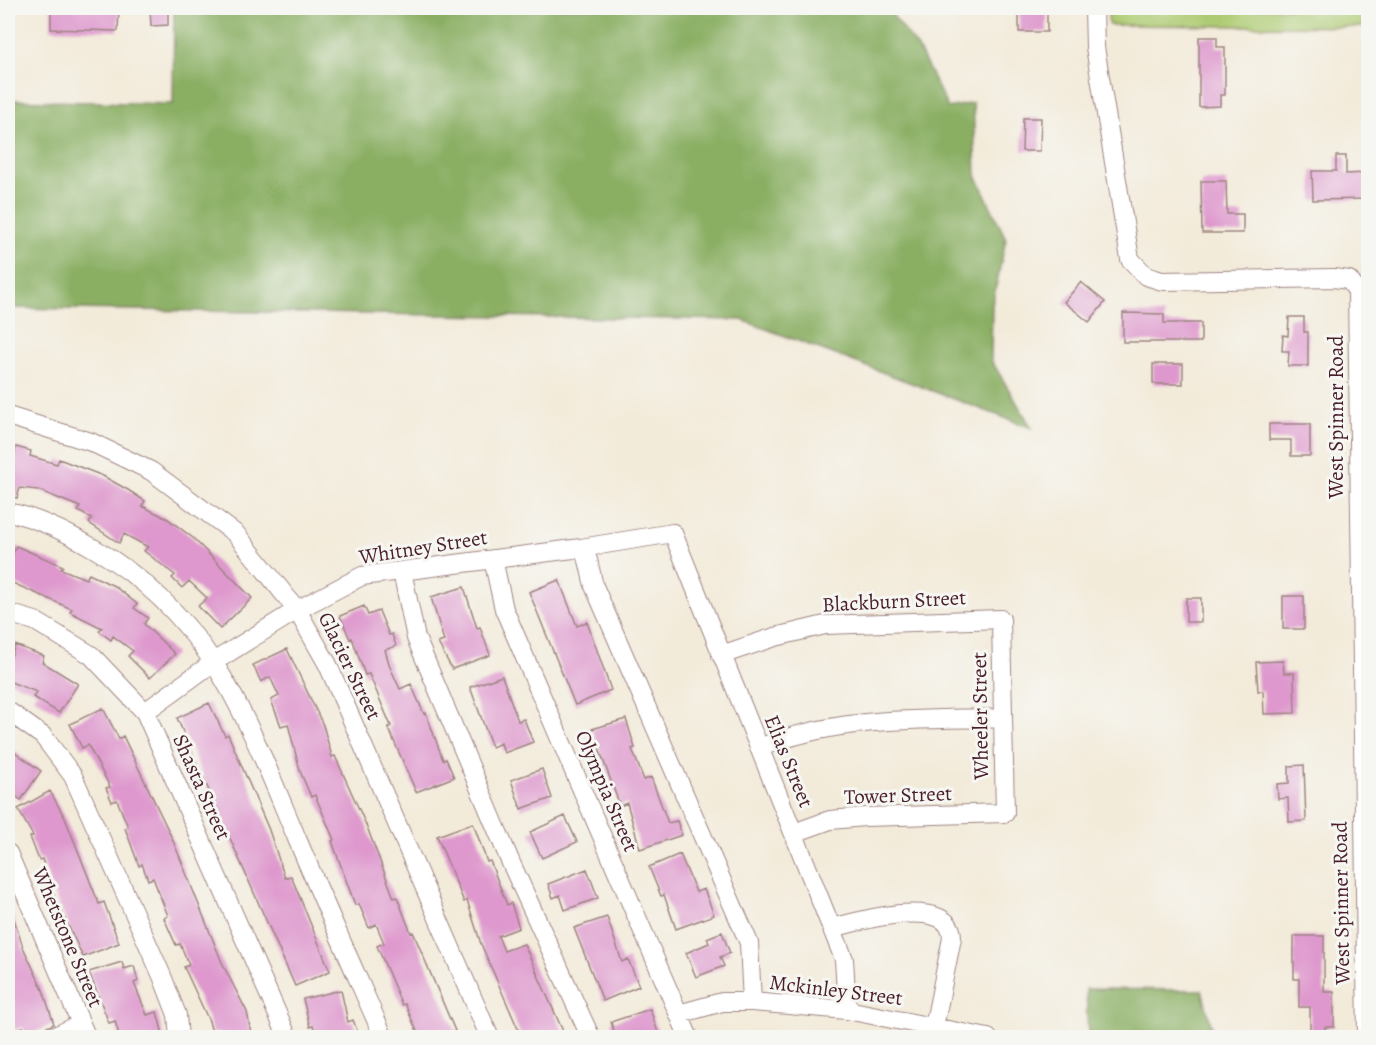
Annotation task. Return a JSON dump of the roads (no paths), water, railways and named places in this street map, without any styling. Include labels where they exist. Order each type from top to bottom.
[{"type":"street","name":"West Spinner Road","points":[[1094,8],[1095,47],[1130,259],[1138,268],[1146,276],[1162,281],[1333,278],[1349,280],[1358,291],[1366,1038]]},
{"type":"street","name":"Glacier Street","points":[[8,416],[91,442],[151,471],[236,534],[297,610],[328,664],[490,1038]]},
{"type":"street","points":[[8,512],[66,532],[111,558],[155,590],[197,635],[215,661],[245,717],[384,1038]]},
{"type":"street","name":"Whitney Street","points":[[145,712],[215,661],[297,610],[362,576],[581,548],[673,533]]},
{"type":"street","name":"Elias Street","points":[[673,533],[844,959],[847,1010]]},
{"type":"street","points":[[581,548],[588,560],[594,586],[749,943],[752,1002]]},
{"type":"street","name":"Olympia Street","points":[[493,559],[504,609],[689,1038]]},
{"type":"street","points":[[402,571],[416,638],[511,863],[591,1038]]},
{"type":"street","name":"Shasta Street","points":[[8,613],[35,621],[91,655],[145,712],[288,1038]]},
{"type":"street","name":"Blackburn Street","points":[[721,655],[775,637],[825,625],[1001,619]]},
{"type":"street","name":"Wheeler Street","points":[[1001,619],[1005,813]]},
{"type":"street","points":[[8,711],[43,736],[73,776],[162,976],[177,1015],[179,1038]]},
{"type":"street","points":[[759,748],[791,735],[866,722],[1003,718]]},
{"type":"street","name":"Tower Street","points":[[794,833],[830,820],[1005,813]]},
{"type":"street","name":"Whetstone Street","points":[[8,853],[84,1031]]},
{"type":"street","points":[[832,928],[895,915],[938,916],[946,920],[950,925],[952,938],[934,1027]]},
{"type":"street","name":"Mckinley Street","points":[[679,1014],[722,1002],[752,1002],[847,1010],[988,1038]]},
{"type":"street","points":[[51,1038],[84,1031]]}]
